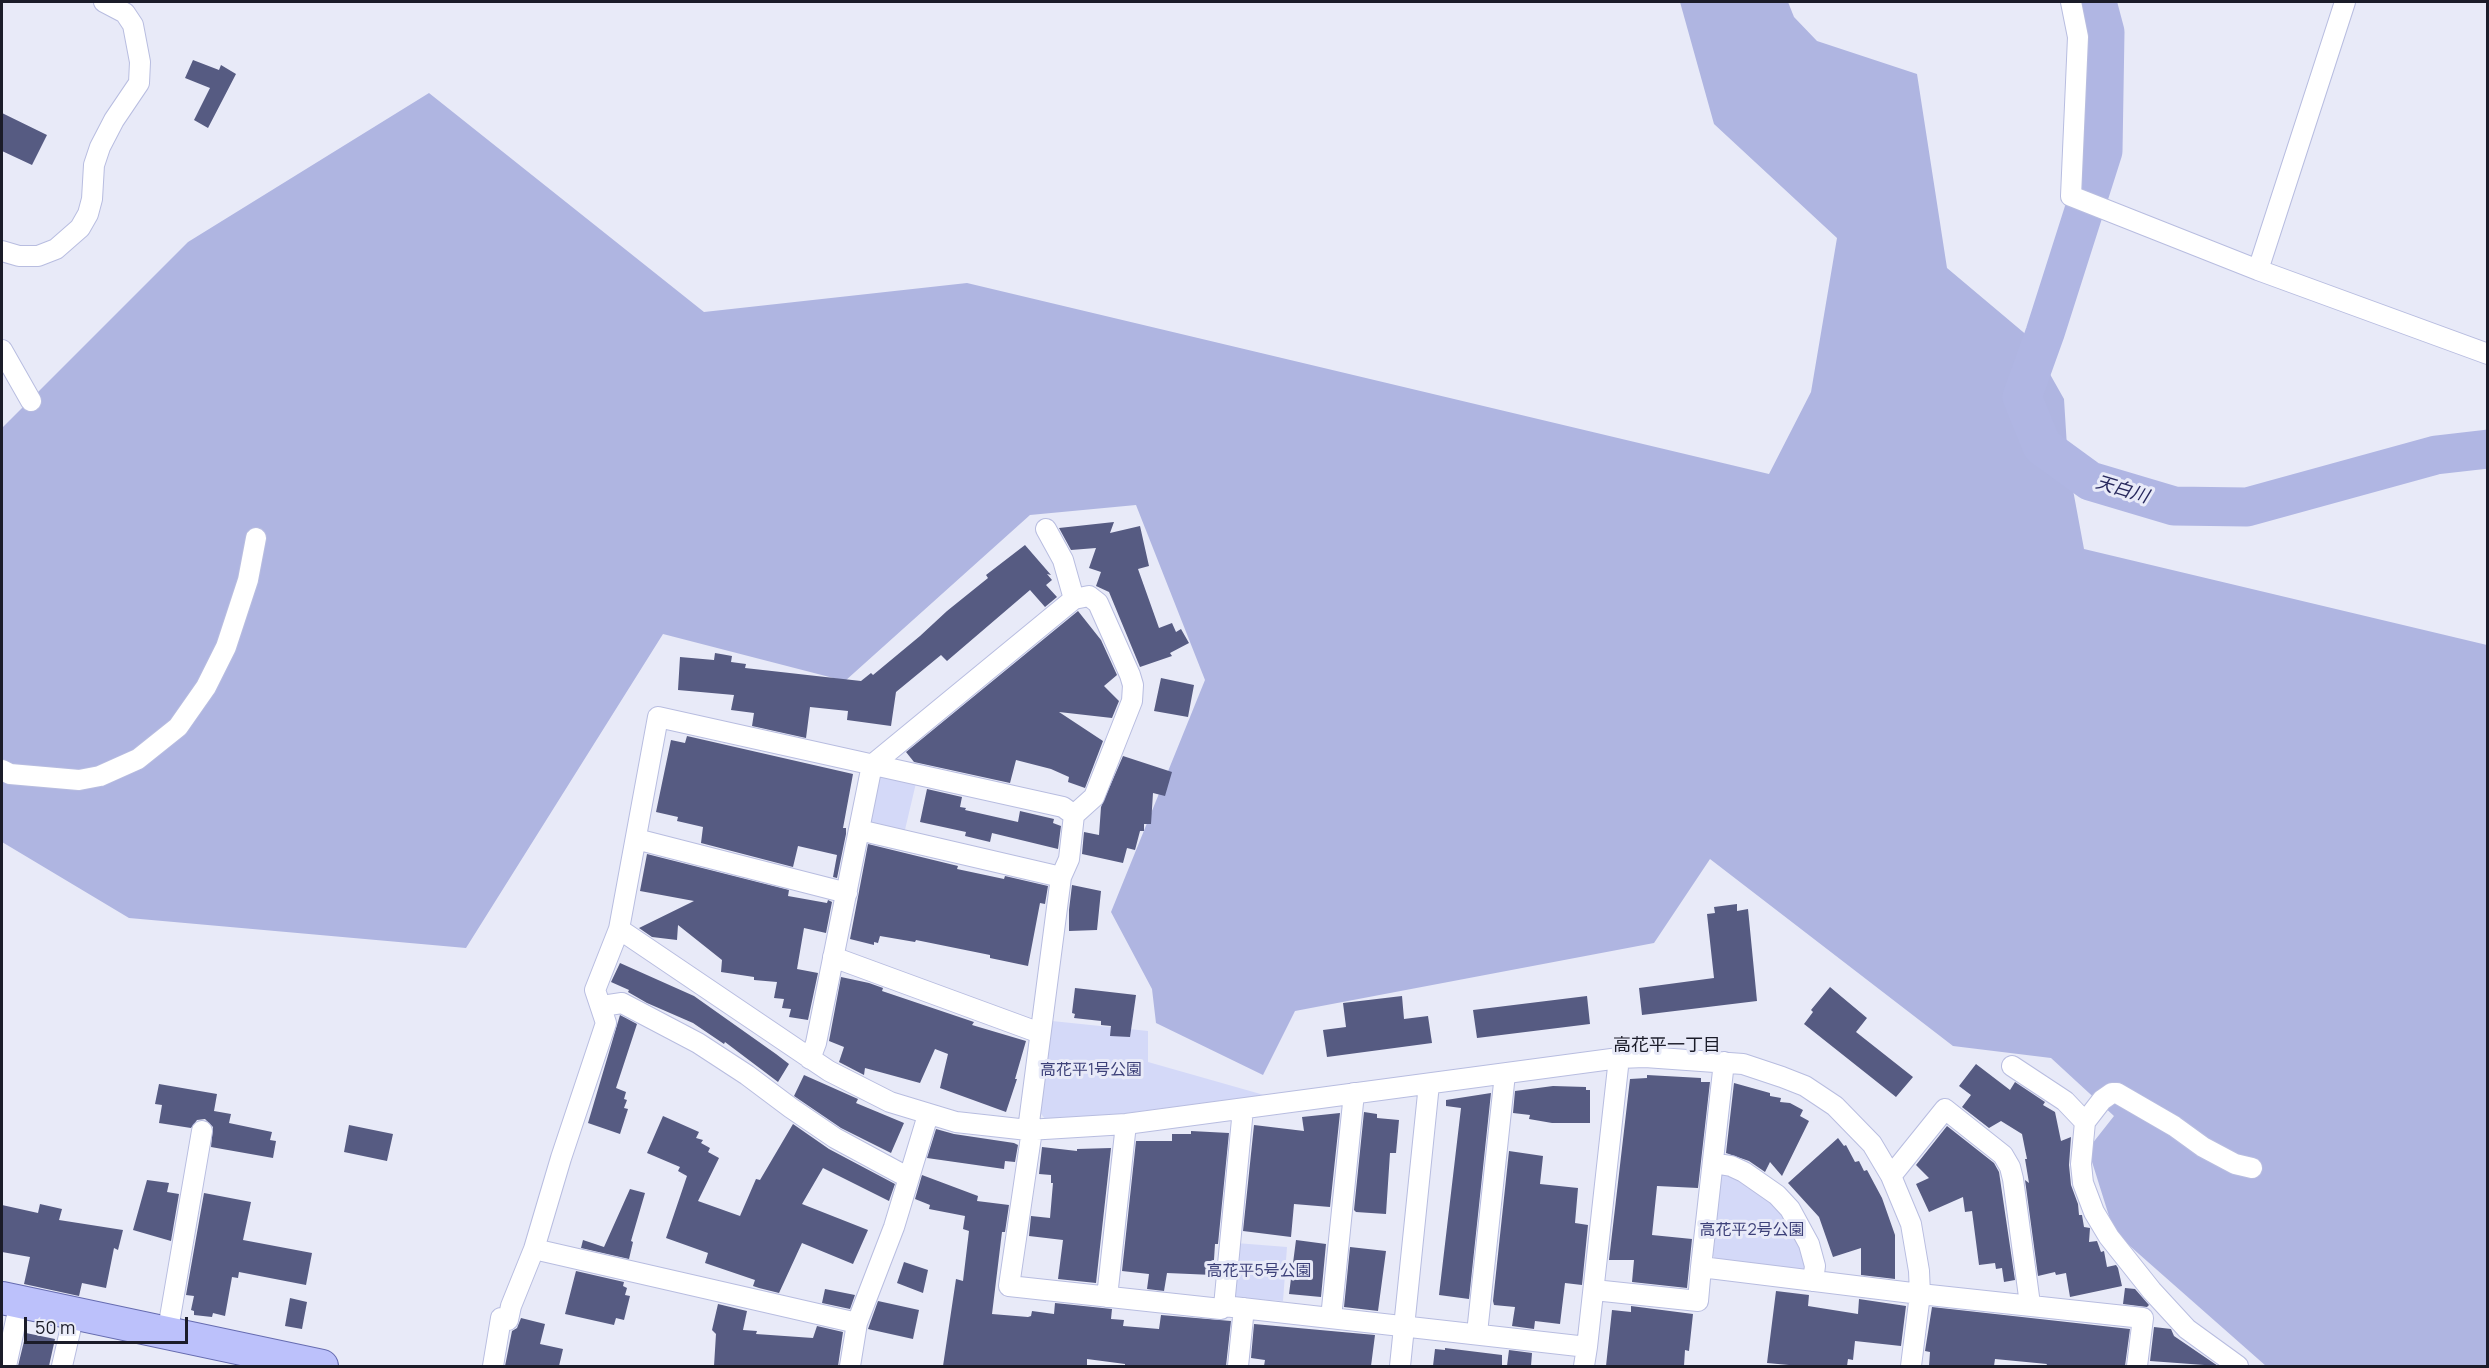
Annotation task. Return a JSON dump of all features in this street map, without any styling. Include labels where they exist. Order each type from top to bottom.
[{"type":"main road","points":[[11,1300],[167,1335],[322,1366]]},
{"type":"street","points":[[2,251],[19,256],[38,256],[56,249],[80,228],[88,214],[92,199],[94,165],[100,147],[114,120],[139,83],[140,62],[133,25],[125,13],[104,2]]},
{"type":"street","points":[[2071,2],[2078,37],[2070,196],[2139,225],[2487,354]]},
{"type":"street","points":[[2258,270],[2345,2]]},
{"type":"street","points":[[2,350],[31,401]]},
{"type":"street","points":[[1046,529],[1063,560],[1074,599]]},
{"type":"street","points":[[2,770],[10,774],[79,780],[100,776],[138,759],[178,727],[206,687],[226,647],[248,580],[256,538]]},
{"type":"street","points":[[810,1059],[816,1043],[872,765],[1074,599],[1089,596],[1098,603],[1133,685],[1132,701],[1094,797],[1074,815],[1069,859],[1061,876],[1009,1286],[1477,1333],[1586,1357],[1594,1290],[1593,1276],[1619,1058]]},
{"type":"street","points":[[493,1366],[501,1318],[508,1320],[511,1306],[534,1248],[606,1023],[595,990],[619,929],[658,717],[1063,807],[1074,815]]},
{"type":"street","points":[[860,830],[1061,876]]},
{"type":"street","points":[[636,839],[847,893]]},
{"type":"street","points":[[619,929],[810,1059],[857,1087],[890,1102],[956,1122],[1030,1130],[1126,1124],[1619,1058],[1645,1057],[1724,1062],[1743,1064],[1765,1071],[1820,1094],[1852,1122],[1872,1144],[1891,1176],[1911,1224],[1920,1294],[1911,1366]]},
{"type":"street","points":[[833,957],[1040,1033]]},
{"type":"street","points":[[602,1006],[622,1003],[698,1043],[835,1138],[909,1178]]},
{"type":"street","points":[[1594,1290],[1698,1301],[1724,1062]]},
{"type":"street","points":[[2012,1066],[2065,1101],[2085,1122]]},
{"type":"street","points":[[1477,1333],[1505,1074]]},
{"type":"street","points":[[1400,1366],[1429,1084]]},
{"type":"street","points":[[2238,1366],[2187,1329],[2152,1291],[2109,1237],[2094,1212],[2083,1183],[2081,1164],[2085,1122],[2107,1096],[2117,1092],[2174,1126],[2203,1147],[2235,1164],[2252,1168]]},
{"type":"street","points":[[1331,1317],[1354,1093]]},
{"type":"street","points":[[1891,1176],[1945,1109],[2003,1155],[2010,1167],[2013,1179],[2030,1304]]},
{"type":"street","points":[[1224,1306],[1243,1110]]},
{"type":"street","points":[[850,1366],[857,1323],[894,1227],[928,1115]]},
{"type":"street","points":[[1107,1297],[1126,1124]]},
{"type":"street","points":[[167,1335],[202,1131]]},
{"type":"street","points":[[1713,1163],[1731,1166],[1744,1172],[1777,1195],[1790,1209],[1809,1244],[1815,1266],[1813,1281]]},
{"type":"street","points":[[534,1248],[857,1323]]},
{"type":"street","points":[[1701,1267],[2143,1318],[2137,1366]]},
{"type":"street","points":[[6,1366],[11,1300]]},
{"type":"street","points":[[1238,1366],[1244,1308]]},
{"type":"street","points":[[62,1366],[74,1314]]},
{"type":"green space","points":[[882,776],[916,783],[904,834],[871,826],[867,820],[875,780]]},
{"type":"green space","name":"高花平1号公園","points":[[1052,1021],[1148,1031],[1148,1062],[1264,1095],[1120,1114],[1045,1119],[1039,1111]]},
{"type":"green space","name":"高花平2号公園","points":[[1731,1173],[1755,1187],[1796,1228],[1808,1267],[1803,1273],[1719,1263],[1713,1256],[1721,1175]]},
{"type":"green space","name":"高花平5号公園","points":[[1236,1243],[1287,1247],[1283,1301],[1237,1298],[1231,1288]]},
{"type":"shaded area","points":[[1680,2],[1788,2],[1794,17],[1817,41],[1917,74],[1947,268],[2029,337],[2064,399],[2068,463],[2084,549],[2487,645],[2487,1366],[2266,1366],[2114,1232],[2088,1149],[2114,1116],[2051,1058],[1953,1046],[1710,859],[1654,943],[1295,1011],[1263,1075],[1156,1023],[1152,989],[1111,912],[1205,680],[1136,505],[1030,515],[845,681],[663,634],[466,948],[129,918],[2,842],[2,428],[188,242],[429,93],[704,312],[967,283],[1769,474],[1811,392],[1837,238],[1714,124]]},
{"type":"building","points":[[193,60],[219,70],[221,65],[236,74],[208,128],[194,120],[210,88],[185,78]]},
{"type":"building","points":[[2,113],[47,135],[32,165],[2,151]]},
{"type":"building","points":[[1114,522],[1110,533],[1140,526],[1149,566],[1138,569],[1159,628],[1172,623],[1176,632],[1181,629],[1189,643],[1170,653],[1172,656],[1140,667],[1109,592],[1096,586],[1101,572],[1089,568],[1096,548],[1071,550],[1059,528]]},
{"type":"building","points":[[1025,545],[1051,575],[1047,574],[1052,580],[1046,585],[1057,597],[1045,607],[1030,590],[947,661],[941,655],[896,692],[891,726],[847,720],[848,711],[810,707],[806,738],[752,726],[754,713],[731,710],[734,695],[678,690],[680,657],[714,660],[715,653],[732,656],[731,662],[746,664],[745,668],[861,681],[871,673],[873,675],[988,578],[986,575]]},
{"type":"building","points":[[1078,611],[1101,640],[1117,675],[1104,686],[1119,701],[1112,718],[1059,712],[1103,741],[1085,788],[1068,782],[1069,777],[1051,769],[1016,760],[1010,783],[914,762],[906,752]]},
{"type":"building","points":[[1161,678],[1194,685],[1188,717],[1154,711]]},
{"type":"building","points":[[687,736],[853,774],[843,828],[846,828],[846,834],[837,878],[833,877],[837,855],[798,846],[793,867],[701,843],[703,827],[677,821],[678,817],[656,812],[671,740],[685,743]]},
{"type":"building","points":[[1123,756],[1172,772],[1165,796],[1153,793],[1151,824],[1144,824],[1144,831],[1140,831],[1135,850],[1127,848],[1123,863],[1082,854],[1084,832],[1099,835],[1101,807]]},
{"type":"building","points":[[927,789],[962,797],[960,807],[966,808],[965,810],[1018,822],[1020,811],[1054,819],[1053,823],[1061,826],[1058,849],[992,833],[990,842],[965,836],[966,832],[920,822]]},
{"type":"building","points":[[868,844],[958,866],[957,869],[1004,879],[1005,876],[1048,886],[1045,904],[1040,903],[1028,966],[990,958],[990,955],[916,940],[915,942],[880,936],[878,943],[874,942],[874,945],[850,939]]},
{"type":"building","points":[[647,854],[789,890],[788,896],[832,902],[826,933],[804,928],[797,969],[818,973],[808,1020],[789,1017],[791,1009],[782,1008],[784,999],[774,998],[777,982],[754,980],[754,977],[721,972],[722,960],[678,925],[677,940],[652,937],[639,928],[694,901],[640,891]]},
{"type":"building","points":[[1072,885],[1101,891],[1097,930],[1069,931]]},
{"type":"building","points":[[1737,904],[1737,911],[1748,909],[1757,1001],[1642,1015],[1639,988],[1714,978],[1707,914],[1715,913],[1714,907]]},
{"type":"building","points":[[620,963],[694,996],[776,1054],[789,1064],[778,1082],[725,1042],[724,1044],[693,1023],[647,1003],[628,992],[629,990],[611,982]]},
{"type":"building","points":[[841,977],[869,983],[883,988],[882,991],[974,1022],[972,1025],[1026,1041],[1006,1112],[940,1088],[948,1054],[935,1049],[920,1083],[865,1068],[864,1075],[839,1062],[844,1047],[829,1041]]},
{"type":"building","points":[[1830,987],[1867,1018],[1856,1032],[1913,1077],[1896,1097],[1804,1024],[1813,1012],[1811,1010]]},
{"type":"building","points":[[1075,988],[1136,995],[1130,1037],[1110,1036],[1111,1026],[1101,1025],[1101,1021],[1074,1018],[1075,1014],[1072,1013]]},
{"type":"building","points":[[1402,996],[1404,1019],[1428,1016],[1432,1043],[1327,1057],[1323,1030],[1346,1027],[1343,1003]]},
{"type":"building","points":[[1587,996],[1590,1024],[1477,1038],[1473,1010]]},
{"type":"building","points":[[620,1015],[637,1024],[616,1088],[626,1092],[624,1099],[627,1100],[624,1108],[628,1109],[620,1134],[588,1123]]},
{"type":"building","points":[[1976,1064],[2010,1090],[2015,1082],[2045,1102],[2043,1105],[2055,1112],[2061,1141],[2071,1137],[2069,1165],[2071,1185],[2084,1227],[2090,1228],[2089,1242],[2097,1241],[2101,1252],[2104,1251],[2107,1267],[2116,1265],[2122,1286],[2070,1297],[2066,1273],[2056,1275],[2055,1272],[2038,1276],[2025,1180],[2029,1183],[2025,1159],[2027,1159],[2022,1134],[2001,1121],[1989,1128],[1962,1107],[1971,1095],[1959,1086]]},
{"type":"building","points":[[804,1075],[858,1099],[856,1103],[904,1123],[891,1153],[841,1128],[794,1096]]},
{"type":"building","points":[[1647,1075],[1701,1078],[1701,1082],[1710,1082],[1698,1188],[1657,1186],[1652,1235],[1692,1239],[1687,1288],[1632,1282],[1634,1260],[1609,1260],[1630,1079],[1647,1078]]},
{"type":"building","points":[[1734,1083],[1781,1098],[1780,1102],[1790,1103],[1803,1110],[1800,1116],[1809,1121],[1782,1176],[1770,1162],[1765,1172],[1749,1161],[1726,1153]]},
{"type":"building","points":[[159,1084],[217,1094],[214,1111],[231,1114],[229,1123],[272,1132],[270,1140],[276,1141],[273,1158],[211,1147],[213,1127],[205,1119],[197,1120],[191,1128],[159,1123],[162,1105],[155,1104]]},
{"type":"building","points":[[1553,1086],[1586,1087],[1586,1090],[1590,1090],[1590,1123],[1552,1123],[1529,1119],[1530,1115],[1513,1113],[1515,1091]]},
{"type":"building","points":[[1491,1093],[1469,1299],[1439,1295],[1461,1108],[1446,1106],[1446,1100]]},
{"type":"building","points":[[1364,1112],[1377,1114],[1377,1118],[1399,1120],[1396,1153],[1390,1153],[1386,1214],[1354,1210]]},
{"type":"building","points":[[1340,1113],[1330,1207],[1294,1204],[1291,1237],[1243,1231],[1254,1125],[1304,1131],[1302,1117]]},
{"type":"building","points":[[663,1116],[699,1132],[696,1138],[703,1140],[701,1143],[710,1148],[708,1152],[719,1158],[698,1201],[740,1216],[756,1179],[760,1180],[793,1124],[829,1149],[895,1184],[889,1201],[823,1168],[802,1204],[868,1230],[853,1264],[802,1243],[779,1293],[759,1288],[753,1286],[755,1280],[705,1263],[708,1253],[666,1238],[687,1176],[678,1171],[680,1167],[647,1153]]},
{"type":"building","points":[[349,1125],[393,1134],[387,1161],[344,1152]]},
{"type":"building","points":[[1947,1126],[1994,1163],[1999,1172],[2015,1280],[2004,1282],[2002,1268],[1996,1269],[1995,1263],[1979,1265],[1972,1211],[1965,1212],[1963,1197],[1929,1212],[1916,1184],[1929,1178],[1916,1165]]},
{"type":"building","points":[[936,1129],[1014,1143],[1018,1145],[1015,1162],[1005,1161],[1004,1169],[927,1158]]},
{"type":"building","points":[[1191,1131],[1229,1133],[1213,1275],[1167,1273],[1164,1291],[1147,1289],[1149,1274],[1122,1271],[1136,1141],[1172,1141],[1172,1134],[1191,1134]]},
{"type":"building","points":[[1838,1138],[1844,1146],[1846,1145],[1855,1162],[1859,1161],[1864,1171],[1867,1170],[1882,1198],[1895,1235],[1895,1279],[1861,1275],[1861,1248],[1833,1257],[1819,1217],[1788,1183]]},
{"type":"building","points":[[1042,1147],[1077,1151],[1077,1149],[1111,1148],[1096,1283],[1058,1279],[1063,1240],[1029,1236],[1031,1216],[1050,1218],[1053,1183],[1051,1183],[1051,1175],[1039,1174]]},
{"type":"building","points":[[1509,1151],[1543,1156],[1540,1184],[1578,1188],[1575,1223],[1588,1225],[1582,1285],[1565,1283],[1560,1324],[1535,1321],[1534,1329],[1512,1326],[1515,1307],[1494,1305]]},
{"type":"building","points":[[922,1175],[978,1196],[977,1201],[1009,1205],[1005,1232],[1002,1232],[992,1314],[1028,1317],[1031,1316],[1032,1311],[1054,1314],[1055,1303],[1112,1309],[1111,1319],[1124,1320],[1123,1326],[1159,1329],[1161,1315],[1231,1321],[1226,1366],[1125,1366],[1125,1364],[1087,1359],[1087,1366],[943,1366],[956,1279],[963,1281],[969,1231],[963,1229],[965,1216],[929,1209],[930,1205],[915,1199]]},
{"type":"building","points":[[147,1180],[169,1183],[167,1192],[179,1194],[171,1241],[133,1230]]},
{"type":"building","points":[[630,1189],[645,1193],[631,1241],[633,1242],[629,1259],[581,1248],[583,1240],[604,1247]]},
{"type":"building","points":[[204,1193],[251,1202],[243,1240],[312,1253],[306,1285],[239,1272],[238,1278],[232,1277],[225,1316],[213,1313],[212,1317],[194,1315],[194,1311],[191,1310],[194,1296],[186,1295]]},
{"type":"building","points":[[40,1204],[62,1209],[59,1220],[123,1230],[118,1250],[114,1248],[106,1288],[82,1283],[79,1296],[24,1284],[30,1257],[2,1252],[2,1205],[38,1213]]},
{"type":"building","points":[[1296,1240],[1326,1244],[1321,1297],[1289,1294]]},
{"type":"building","points":[[1350,1247],[1386,1251],[1378,1311],[1344,1307]]},
{"type":"building","points":[[904,1262],[928,1270],[923,1293],[897,1283]]},
{"type":"building","points":[[576,1271],[624,1282],[623,1286],[627,1288],[625,1295],[630,1296],[624,1320],[616,1318],[614,1325],[565,1314]]},
{"type":"building","points":[[2125,1288],[2135,1289],[2149,1305],[2147,1307],[2123,1304]]},
{"type":"building","points":[[825,1289],[855,1295],[850,1309],[822,1303]]},
{"type":"building","points":[[1776,1291],[1809,1295],[1808,1306],[1858,1314],[1859,1299],[1906,1306],[1901,1346],[1855,1341],[1853,1360],[1848,1359],[1847,1366],[1767,1363]]},
{"type":"building","points":[[290,1298],[307,1302],[302,1329],[285,1326]]},
{"type":"building","points":[[878,1301],[919,1310],[913,1339],[868,1329]]},
{"type":"building","points":[[718,1304],[747,1311],[743,1330],[757,1331],[756,1334],[813,1338],[817,1326],[843,1332],[838,1366],[714,1366],[716,1334],[712,1330]]},
{"type":"building","points":[[1631,1306],[1693,1314],[1689,1351],[1685,1350],[1684,1366],[1606,1366],[1612,1310],[1631,1312]]},
{"type":"building","points":[[1932,1307],[2130,1329],[2125,1366],[2046,1366],[2047,1364],[1995,1359],[1994,1366],[1929,1366],[1930,1352],[1925,1351]]},
{"type":"building","points":[[521,1318],[545,1324],[540,1344],[563,1349],[559,1366],[505,1366],[512,1331],[517,1328]]},
{"type":"building","points":[[1254,1324],[1375,1335],[1371,1366],[1264,1366],[1265,1360],[1251,1358]]},
{"type":"building","points":[[2154,1327],[2171,1329],[2174,1336],[2218,1366],[2150,1361]]},
{"type":"building","points":[[26,1333],[55,1339],[49,1366],[18,1366]]},
{"type":"building","points":[[1445,1348],[1502,1355],[1502,1366],[1433,1366],[1435,1349],[1445,1350]]},
{"type":"building","points":[[1509,1350],[1532,1353],[1531,1366],[1507,1366]]},
{"type":"waterway","name":"天白川","points":[[2097,2],[2105,32],[2103,151],[2045,333],[2022,397],[2042,446],[2090,481],[2174,506],[2247,507],[2436,455],[2488,449]]},
{"type":"district","name":"高花平一丁目","points":[[1667,1046]]}]
